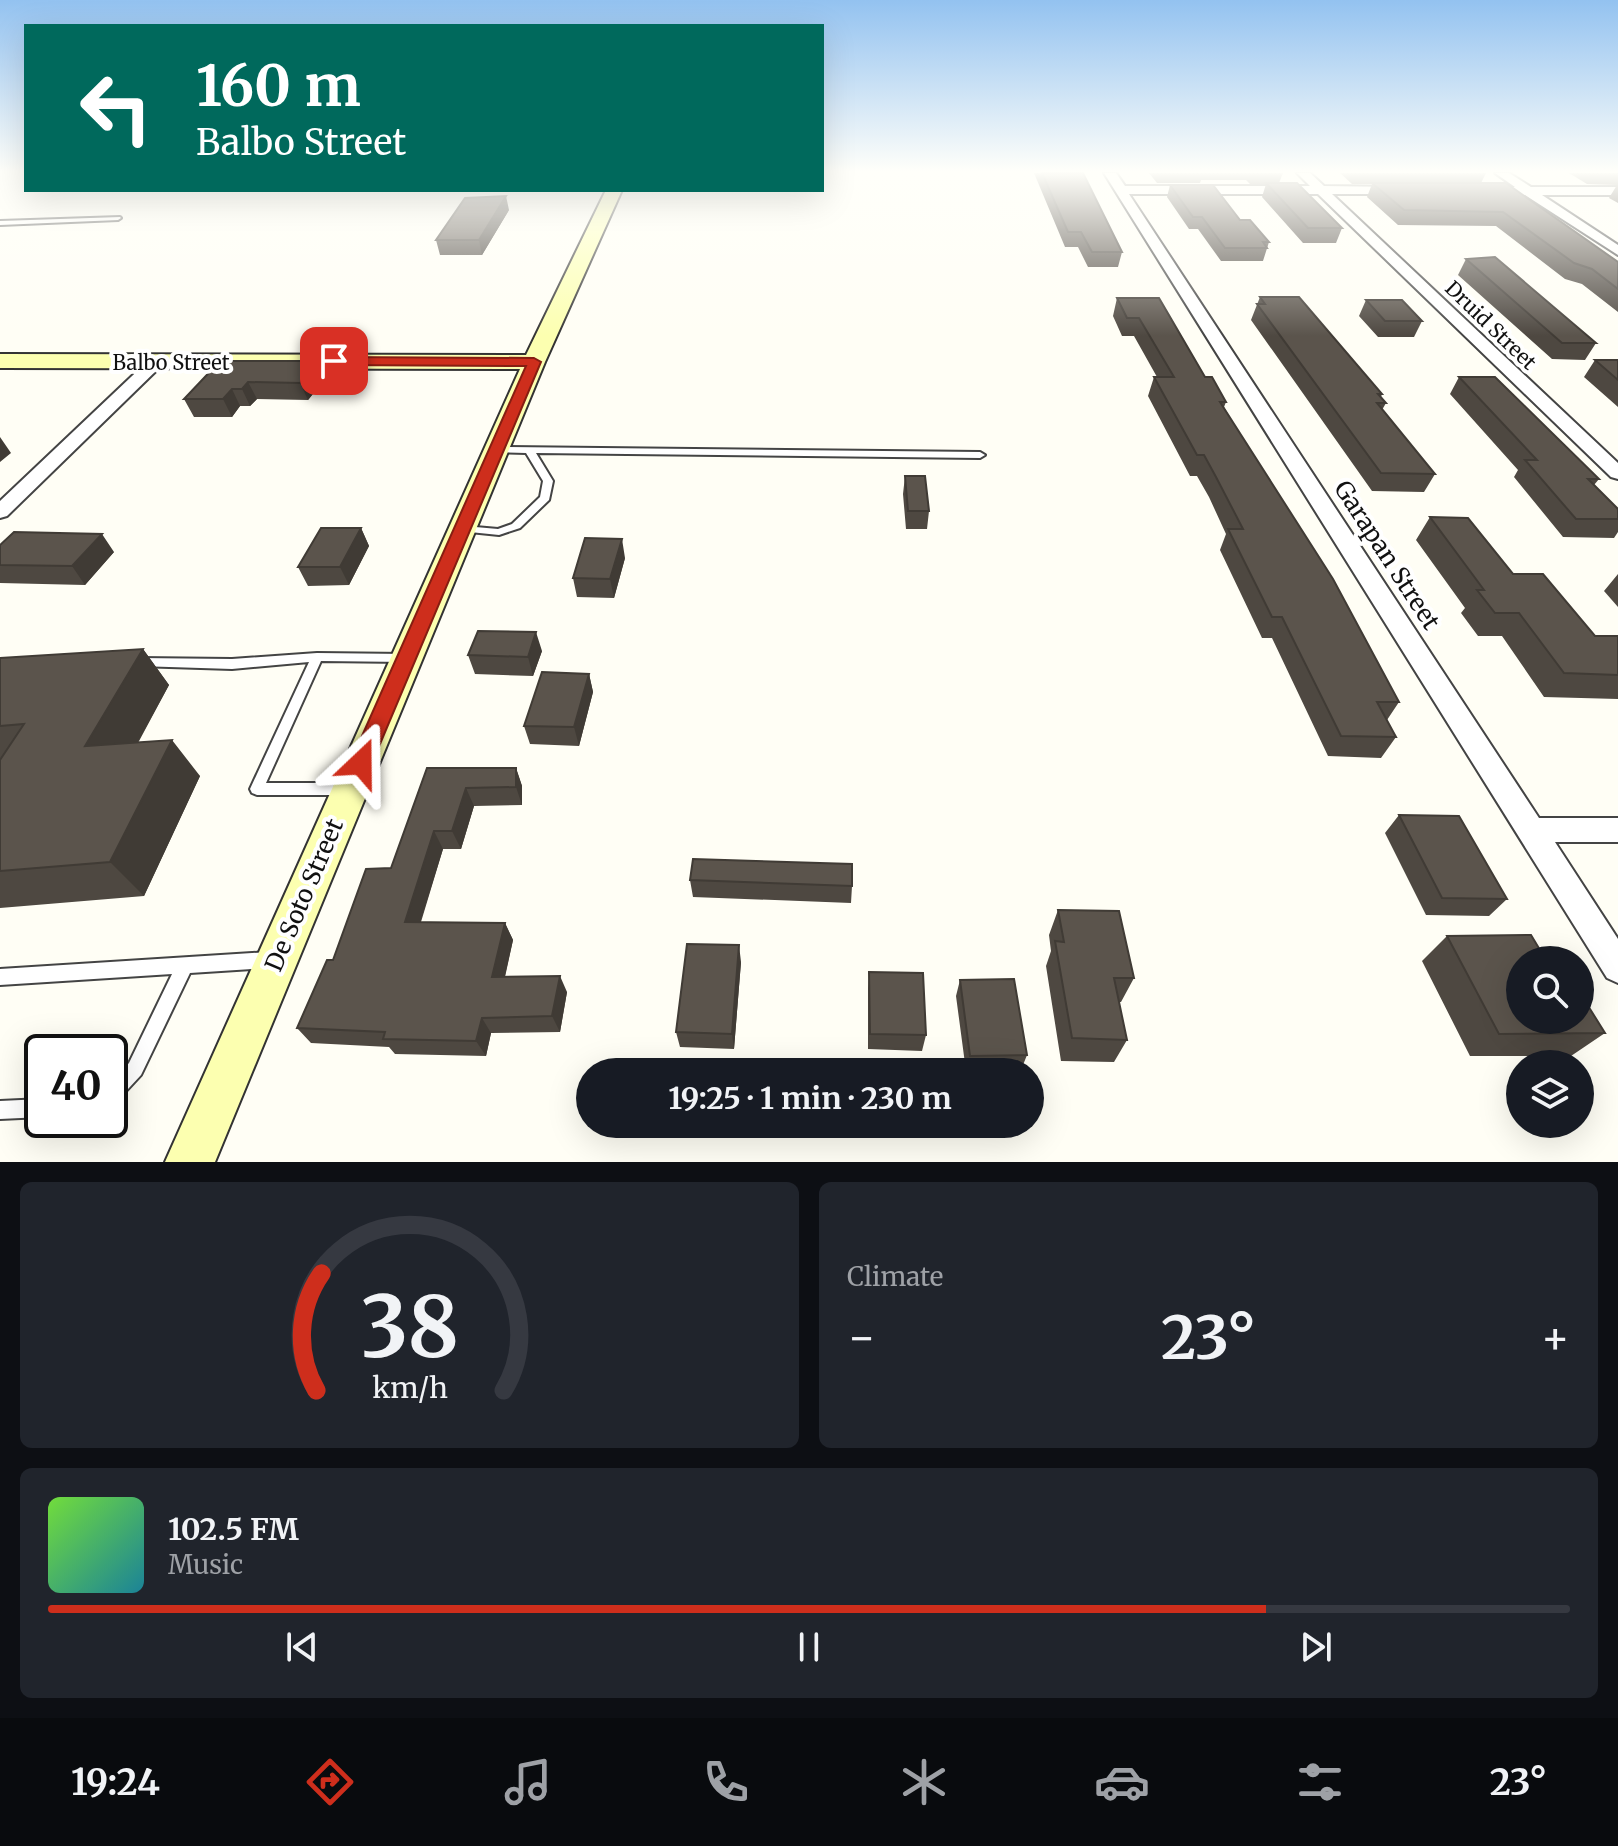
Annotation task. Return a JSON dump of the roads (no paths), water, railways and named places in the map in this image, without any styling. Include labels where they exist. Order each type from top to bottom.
[{"type":"street","name":"De Soto Street","points":[[190,1162],[462,529],[512,450],[534,362],[597,227]]},
{"type":"street","name":"Garapan Street","points":[[1145,227],[1618,967]]},
{"type":"street","name":"Druid Street","points":[[1360,227],[1618,473]]},
{"type":"street","points":[[1582,227],[1618,251]]},
{"type":"street","name":"Balbo Street","points":[[0,361],[534,362]]},
{"type":"street","points":[[0,512],[156,362]]},
{"type":"street","points":[[1532,830],[1618,830]]},
{"type":"lane","points":[[512,450],[980,455]]},
{"type":"lane","points":[[462,529],[499,532],[516,526],[545,498],[548,481],[512,450]]},
{"type":"lane","points":[[126,661],[232,664],[317,657],[406,658]]},
{"type":"lane","points":[[317,657],[257,789],[350,789]]},
{"type":"lane","points":[[0,977],[277,960]]},
{"type":"lane","points":[[128,1077],[135,1069],[185,965]]},
{"type":"lane","points":[[0,1110],[24,1109]]}]
